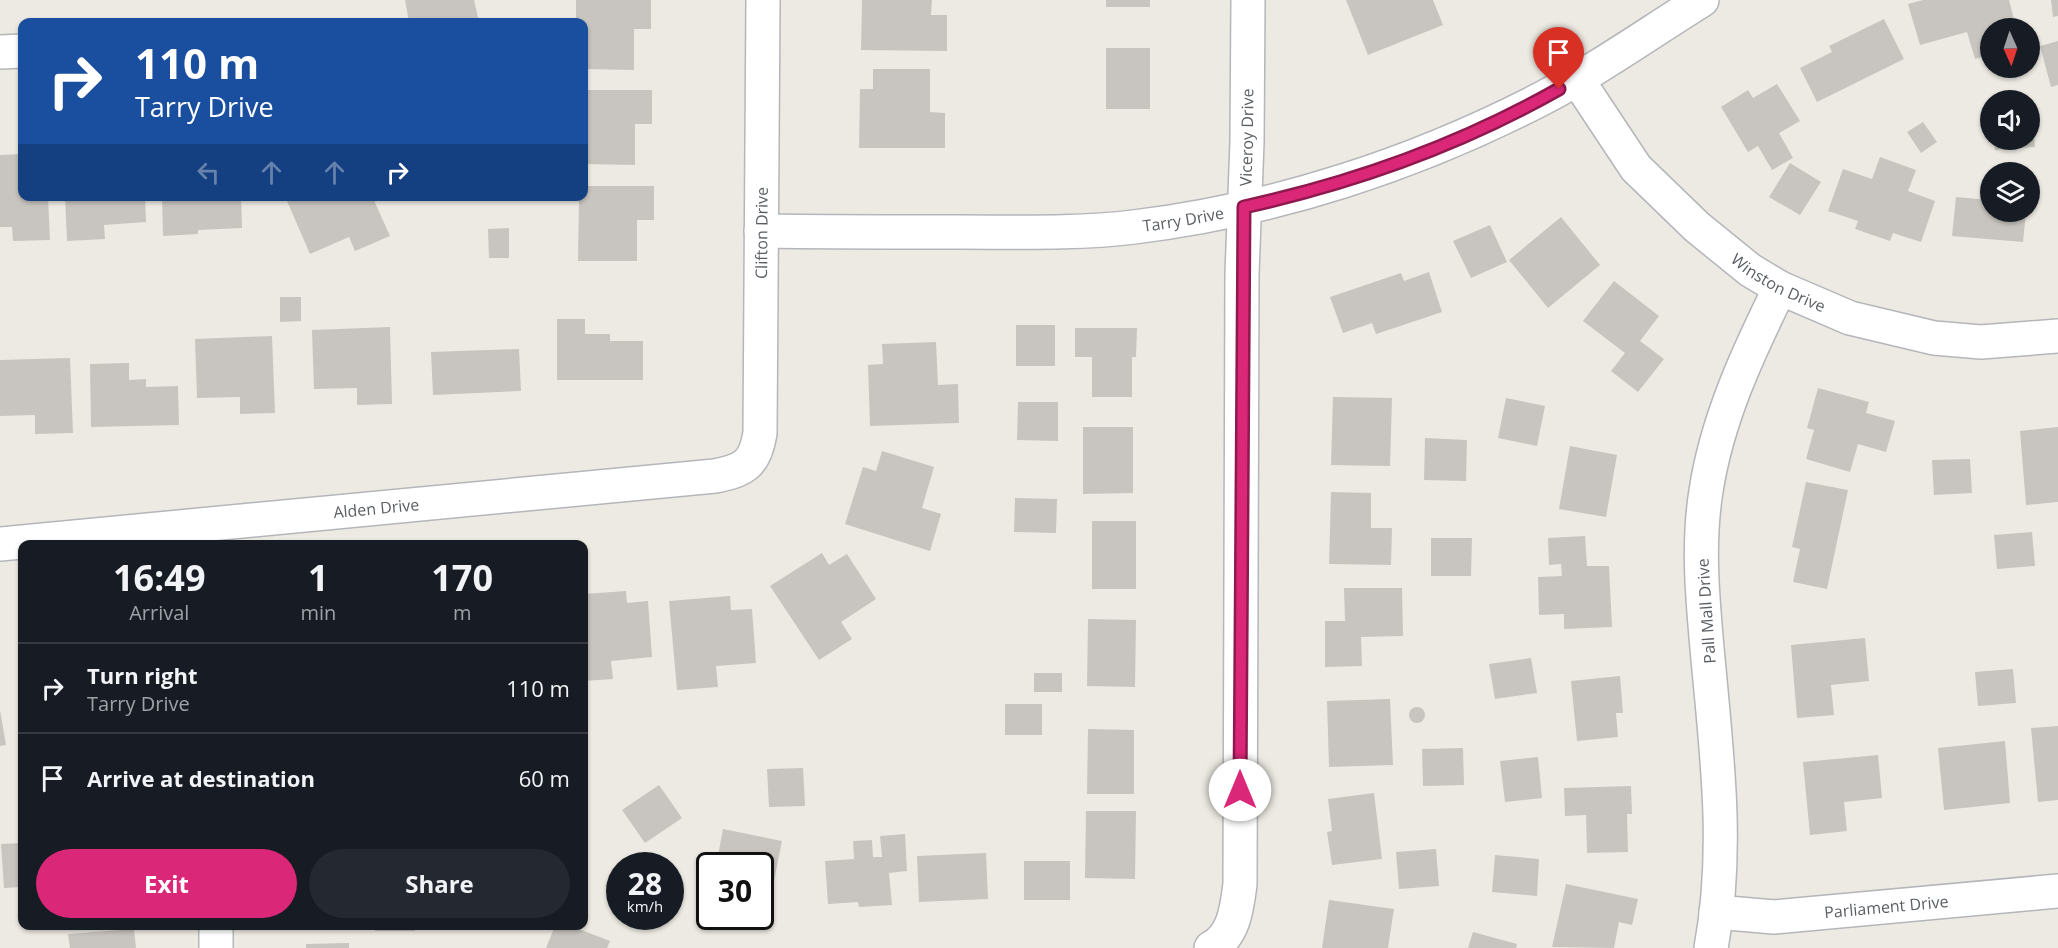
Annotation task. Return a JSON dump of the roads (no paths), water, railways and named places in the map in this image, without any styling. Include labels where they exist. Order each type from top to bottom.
[{"type":"street","name":"Clifton Drive","points":[[750,462],[757,450],[760,433],[763,0]]},
{"type":"street","name":"Viceroy Drive","points":[[1211,948],[1226,934],[1236,917],[1240,884],[1244,207],[1248,0]]},
{"type":"street","name":"Tarry Drive","points":[[761,231],[1062,231],[1200,218],[1295,196],[1470,133],[1577,79],[1702,0]]},
{"type":"street","points":[[0,52],[18,51]]},
{"type":"street","name":"Winston Drive","points":[[1577,79],[1636,168],[1697,227],[1750,270],[1780,288],[1850,318],[1934,338],[1982,342],[2058,336]]},
{"type":"street","name":"Pall Mall Drive","points":[[1711,948],[1722,833],[1702,580],[1706,492],[1716,444],[1728,403],[1746,356],[1780,288]]},
{"type":"street","name":"Alden Drive","points":[[94,540],[187,536],[715,476],[736,471],[750,462]]},
{"type":"street","name":"Alden Drive","points":[[0,544],[18,543]]},
{"type":"street","name":"Parliament Drive","points":[[1716,912],[1774,917],[2058,891]]},
{"type":"street","points":[[216,930],[216,948]]}]
